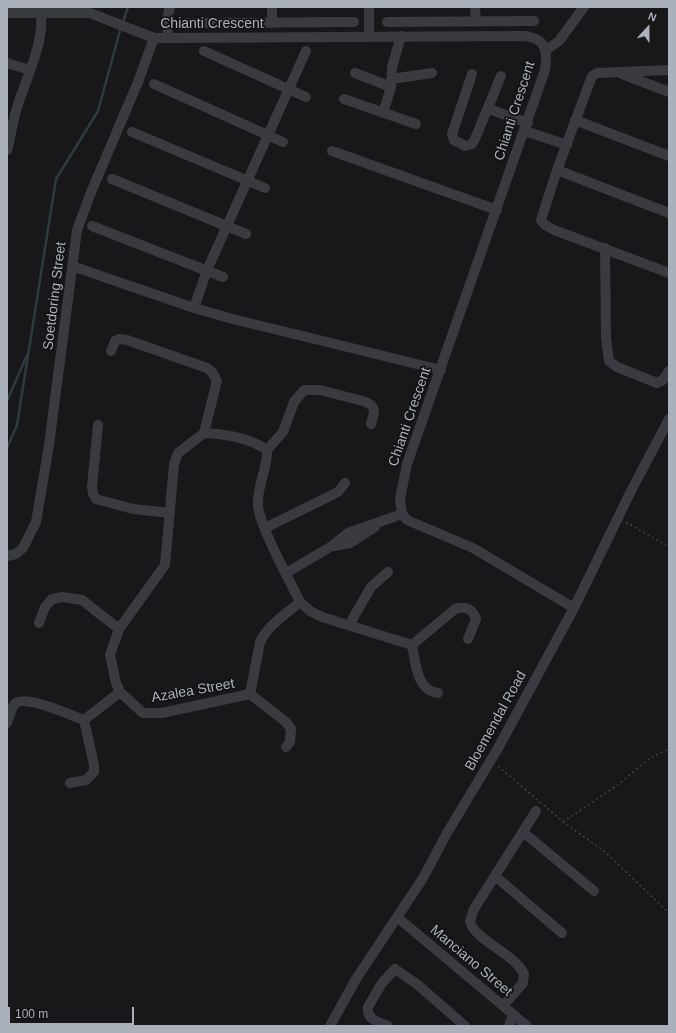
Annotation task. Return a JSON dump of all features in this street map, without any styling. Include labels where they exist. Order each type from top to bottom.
[{"type":"street","points":[[168,38],[167,18],[170,7]]},
{"type":"street","points":[[272,7],[272,23]]},
{"type":"street","points":[[369,7],[369,36]]},
{"type":"street","points":[[475,7],[476,21]]},
{"type":"street","points":[[546,50],[559,41],[584,7]]},
{"type":"street","name":"Chianti Crescent","points":[[7,13],[90,13],[154,38],[369,36],[530,37],[542,44],[546,50],[545,70],[401,487],[400,499],[402,514]]},
{"type":"street","points":[[7,150],[9,129],[30,70],[42,27],[41,13]]},
{"type":"street","points":[[387,22],[534,21]]},
{"type":"street","points":[[187,23],[354,22]]},
{"type":"street","points":[[383,113],[391,83],[392,67],[402,36]]},
{"type":"street","name":"Soetdoring Street","points":[[7,556],[16,554],[23,548],[36,522],[49,445],[77,230],[83,210],[138,82],[154,38]]},
{"type":"street","points":[[194,308],[207,270],[306,51]]},
{"type":"street","points":[[204,52],[306,97]]},
{"type":"street","points":[[7,63],[30,70]]},
{"type":"street","points":[[669,70],[597,73],[590,78],[541,220],[554,230],[669,273]]},
{"type":"street","points":[[354,72],[391,83],[432,73]]},
{"type":"street","points":[[618,72],[669,92]]},
{"type":"street","points":[[472,74],[452,134],[454,140],[465,146],[472,144],[476,139],[501,76]]},
{"type":"street","points":[[154,84],[283,142]]},
{"type":"street","points":[[344,99],[416,124]]},
{"type":"street","points":[[489,109],[567,145]]},
{"type":"street","points":[[575,120],[669,156]]},
{"type":"street","points":[[132,132],[265,188]]},
{"type":"street","points":[[332,151],[497,210]]},
{"type":"street","points":[[557,170],[669,214]]},
{"type":"street","points":[[112,179],[246,234]]},
{"type":"street","points":[[92,226],[223,277]]},
{"type":"street","points":[[605,248],[606,337],[610,361],[617,367],[657,383],[663,380],[669,371]]},
{"type":"street","points":[[72,266],[194,308],[304,338],[400,359],[441,370]]},
{"type":"street","points":[[111,351],[114,341],[119,339],[127,340],[207,368],[212,372],[217,381],[204,433],[253,442],[267,450]]},
{"type":"street","points":[[371,424],[374,410],[372,405],[366,402],[320,390],[304,390],[294,402],[283,432],[267,450],[258,506],[265,528],[300,602],[310,611],[322,617],[412,645]]},
{"type":"street","name":"Bloemendal Road","points":[[330,1026],[356,979],[423,878],[491,760],[574,608],[617,518],[669,419]]},
{"type":"street","points":[[98,425],[92,487],[93,494],[96,499],[133,508],[170,513]]},
{"type":"street","name":"Azalea Street","points":[[204,433],[181,450],[175,458],[165,566],[119,629],[110,655],[116,683],[120,692],[143,713],[151,714],[250,694]]},
{"type":"street","points":[[265,528],[338,492],[345,484]]},
{"type":"street","points":[[286,573],[332,546],[350,543],[380,523],[402,514],[413,524],[473,548],[574,608]]},
{"type":"street","points":[[349,625],[371,587],[388,572]]},
{"type":"street","points":[[40,623],[45,607],[52,599],[62,597],[82,600],[119,629]]},
{"type":"street","points":[[286,747],[290,742],[291,729],[286,722],[250,694],[260,642],[270,628],[300,602]]},
{"type":"street","points":[[412,645],[455,609],[460,607],[465,607],[471,610],[476,619],[468,639]]},
{"type":"street","points":[[412,645],[420,681],[427,690],[438,693]]},
{"type":"street","points":[[84,720],[120,692]]},
{"type":"street","points":[[7,723],[14,705],[24,700],[84,720]]},
{"type":"street","points":[[70,783],[86,780],[94,772],[94,765],[84,720]]},
{"type":"street","points":[[503,1006],[523,983],[524,974],[516,964],[474,930],[470,921],[474,909],[536,811]]},
{"type":"street","points":[[523,832],[594,891]]},
{"type":"street","points":[[495,876],[562,932]]},
{"type":"street","name":"Manciano Street","points":[[396,917],[527,1026]]},
{"type":"street","points":[[388,1026],[373,1020],[370,1016],[368,1006],[382,983],[395,969],[418,985],[465,1026]]},
{"type":"street","points":[[509,1026],[513,1014]]},
{"type":"path","points":[[617,518],[669,547]]},
{"type":"path","points":[[563,822],[619,784],[650,758],[669,748]]},
{"type":"path","points":[[491,760],[563,822],[604,851],[669,913]]},
{"type":"waterway","points":[[123,22],[128,7]]},
{"type":"waterway","points":[[7,448],[17,425],[56,179],[98,111],[121,27]]},
{"type":"waterway","points":[[7,401],[27,355]]}]
